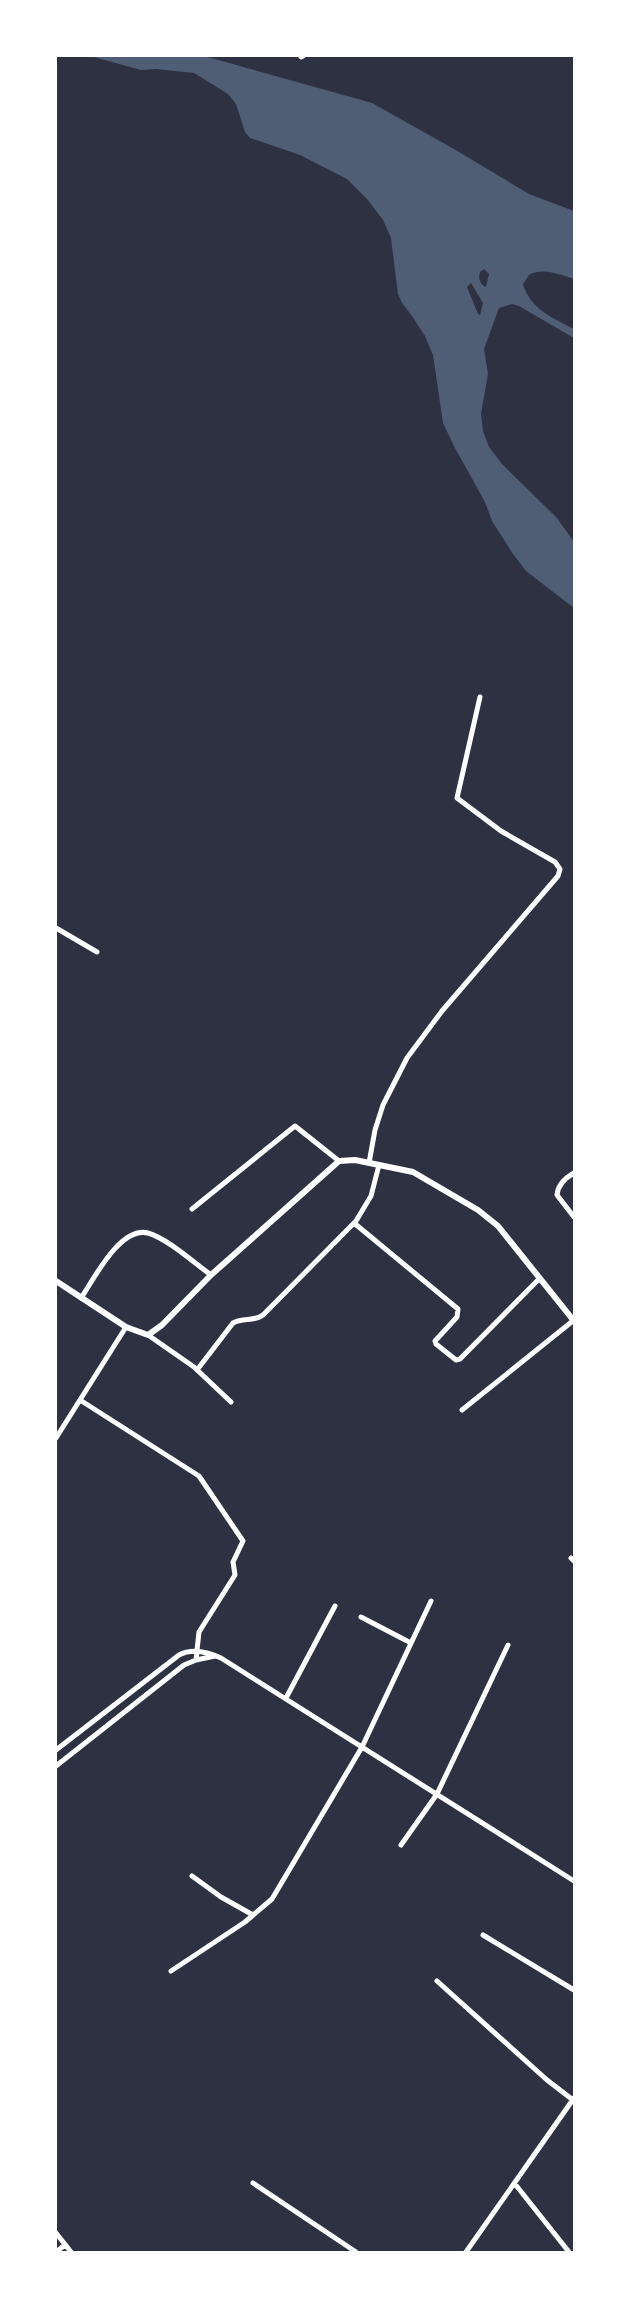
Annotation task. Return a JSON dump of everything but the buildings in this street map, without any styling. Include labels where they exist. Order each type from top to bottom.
[{"type":"street","points":[[369,1163],[375,1130],[383,1105],[407,1058],[442,1011],[558,876],[560,869],[555,862],[501,831],[457,798],[480,697]]},
{"type":"street","points":[[56,928],[97,952]]},
{"type":"street","points":[[192,1209],[295,1126],[339,1161]]},
{"type":"street","points":[[148,1335],[162,1325],[210,1275],[339,1161],[355,1160],[413,1172],[478,1210],[498,1226],[574,1321],[462,1410]]},
{"type":"street","points":[[197,1370],[233,1323],[237,1320],[253,1320],[263,1315],[354,1223],[371,1196],[379,1165]]},
{"type":"street","points":[[574,1173],[559,1186],[556,1195],[574,1217]]},
{"type":"street","points":[[354,1223],[458,1309],[458,1317],[435,1341],[456,1360],[460,1359],[540,1278]]},
{"type":"street","points":[[81,1298],[119,1243],[136,1233],[146,1233],[159,1238],[210,1275]]},
{"type":"street","points":[[56,1281],[126,1327],[148,1335],[197,1370],[231,1402]]},
{"type":"street","points":[[56,1438],[126,1327]]},
{"type":"street","points":[[80,1400],[199,1476],[241,1536],[243,1545],[232,1562],[235,1575],[199,1632],[196,1660]]},
{"type":"street","points":[[171,1971],[253,1915],[272,1899],[362,1747],[431,1601]]},
{"type":"street","points":[[286,1698],[335,1606]]},
{"type":"street","points":[[361,1617],[411,1643]]},
{"type":"street","points":[[402,1845],[436,1794],[508,1645]]},
{"type":"street","points":[[56,1750],[179,1655],[190,1650],[217,1656],[574,1881]]},
{"type":"street","points":[[56,1766],[184,1665],[217,1656]]},
{"type":"street","points":[[192,1876],[221,1897],[253,1915]]},
{"type":"street","points":[[483,1935],[574,1990]]},
{"type":"street","points":[[437,1981],[547,2080],[574,2099],[466,2253]]},
{"type":"street","points":[[253,2183],[356,2253]]},
{"type":"street","points":[[515,2184],[569,2253]]},
{"type":"street","points":[[56,2233],[71,2253]]},
{"type":"street","points":[[56,2253],[65,2245]]},
{"type":"water","points":[[90,56],[204,56],[372,103],[529,194],[574,211],[574,279],[552,272],[540,272],[529,275],[523,284],[531,300],[543,312],[574,329],[574,338],[519,306],[512,304],[499,308],[484,349],[488,374],[481,414],[483,431],[489,447],[502,464],[557,518],[574,542],[574,608],[526,571],[513,554],[492,521],[485,502],[455,448],[443,423],[433,355],[425,336],[398,294],[391,238],[383,220],[367,199],[347,179],[300,155],[250,138],[245,132],[236,104],[228,94],[194,73],[156,69],[141,70]],"holes":[[[484,269],[489,274],[486,287],[479,279],[480,272]],[[471,283],[483,303],[480,315],[467,287]]]}]
